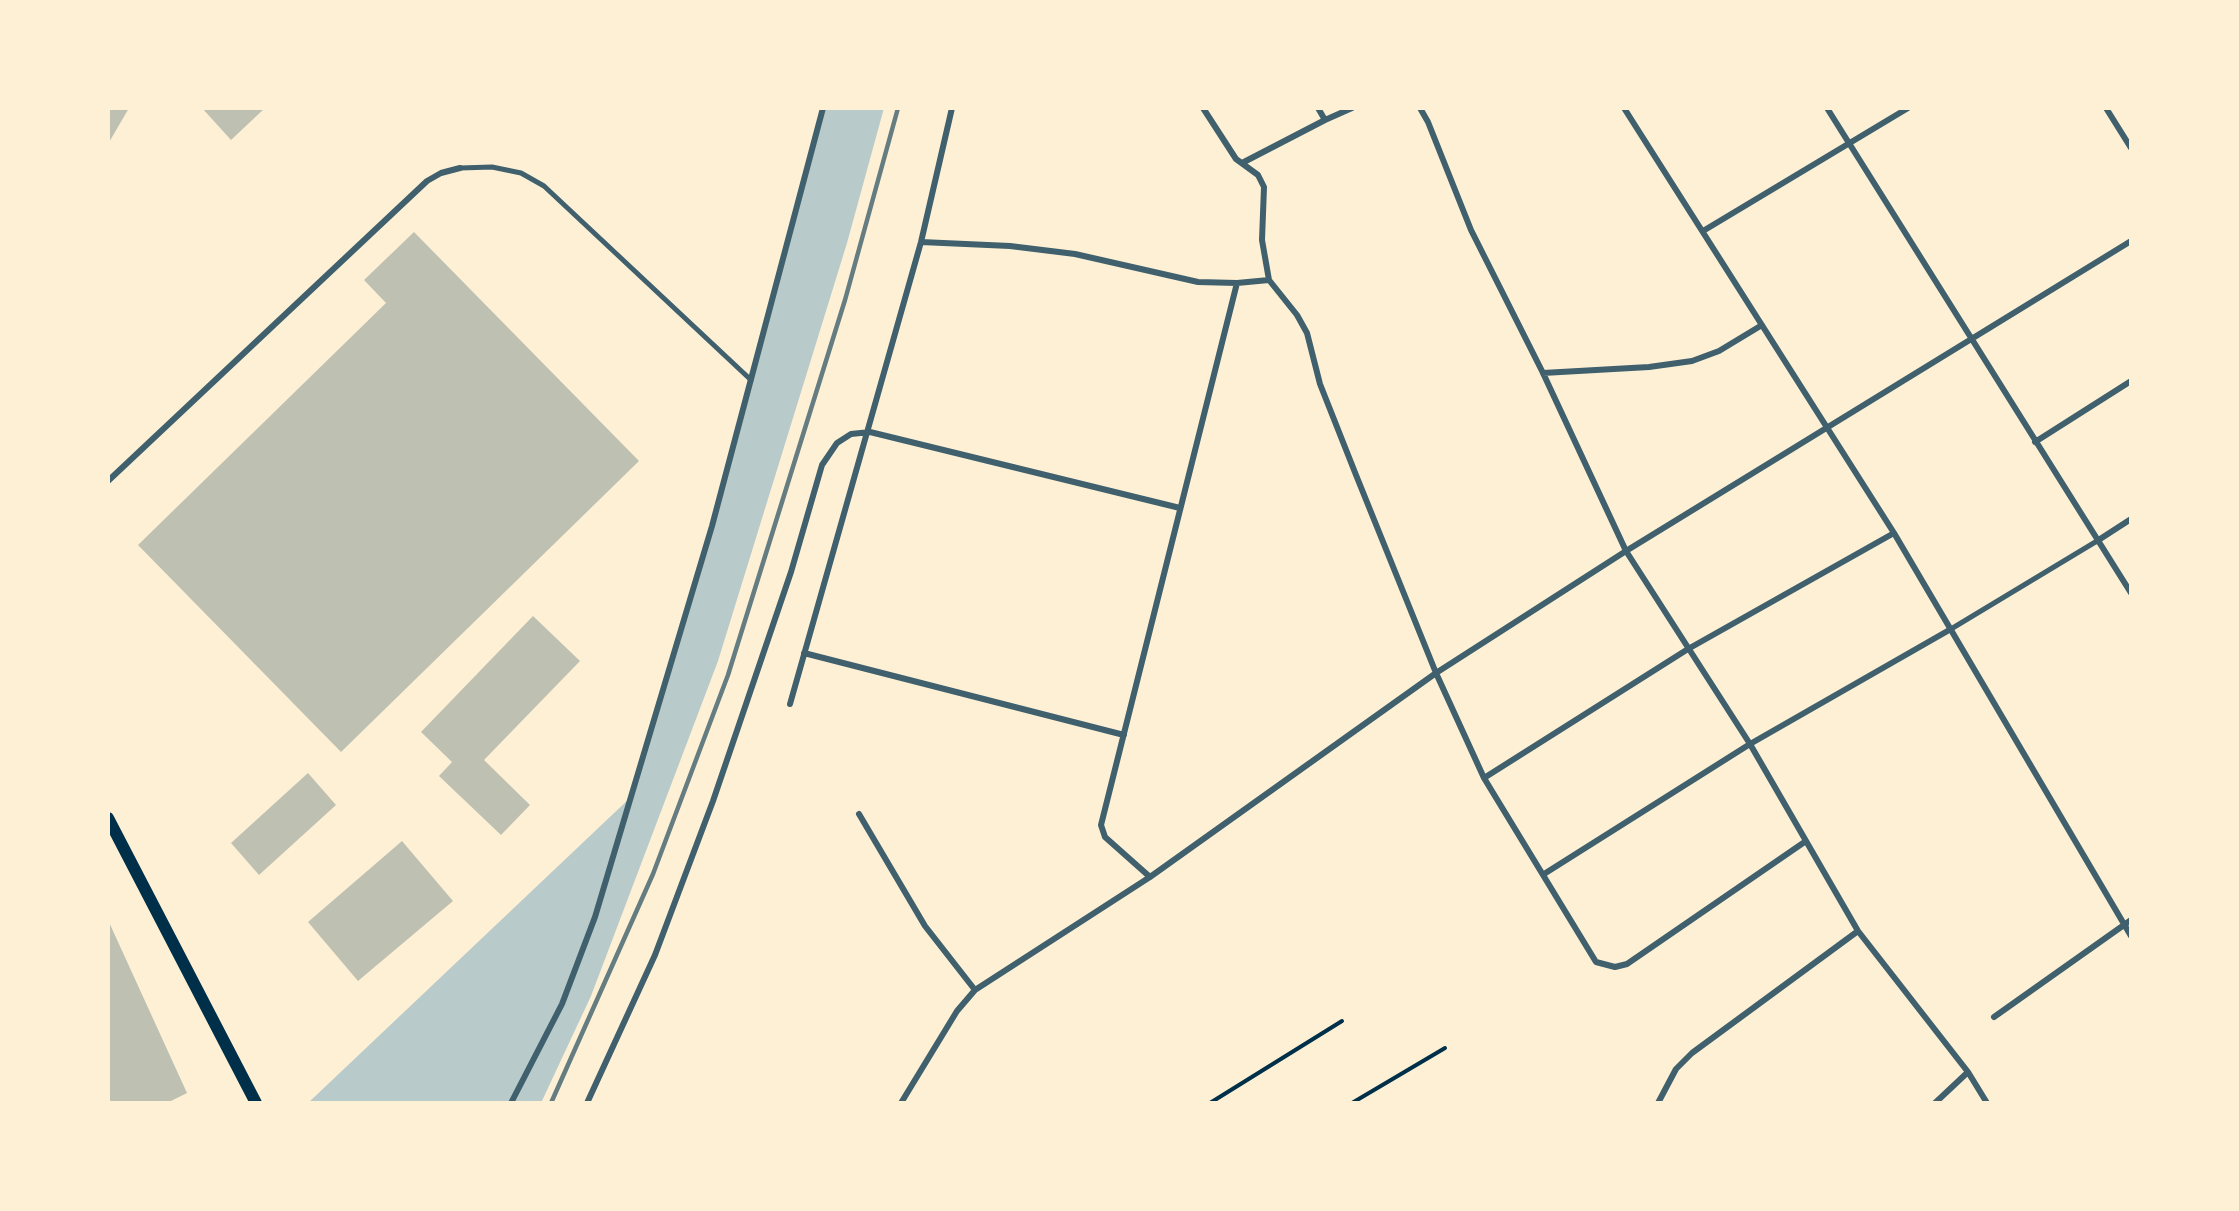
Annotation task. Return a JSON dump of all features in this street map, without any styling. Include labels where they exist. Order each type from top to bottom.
[{"type":"main road","points":[[108,818],[256,1103]]},
{"type":"street","points":[[511,1103],[562,1004],[595,917],[712,526],[823,108]]},
{"type":"street","points":[[790,704],[870,432],[921,242],[952,108]]},
{"type":"street","points":[[1203,108],[1236,159],[1258,176],[1264,187],[1262,240],[1269,280],[1297,315],[1307,333],[1320,384],[1436,673],[1484,778],[1596,962],[1615,968],[1627,964],[1806,841]]},
{"type":"street","points":[[1318,108],[1325,120]]},
{"type":"street","points":[[1242,163],[1352,108]]},
{"type":"street","points":[[1420,108],[1428,122],[1471,230],[1543,372],[1626,551],[1749,744],[1858,931],[1968,1072],[1988,1103]]},
{"type":"street","points":[[1624,108],[1894,533],[2131,936]]},
{"type":"street","points":[[1827,108],[2131,593]]},
{"type":"street","points":[[1703,231],[1908,108]]},
{"type":"street","points":[[2106,108],[2131,148]]},
{"type":"street","points":[[108,481],[427,181],[441,173],[460,168],[492,167],[521,173],[544,186],[752,380]]},
{"type":"street","points":[[901,1103],[957,1011],[975,990],[1150,877],[1436,673],[1626,551],[2131,241]]},
{"type":"street","points":[[921,242],[1010,246],[1053,252],[1198,282],[1237,283],[1269,280]]},
{"type":"street","points":[[1150,877],[1105,837],[1101,825],[1237,283]]},
{"type":"street","points":[[1543,372],[1649,367],[1692,361],[1719,351],[1762,325]]},
{"type":"street","points":[[2035,442],[2131,381]]},
{"type":"street","points":[[588,1103],[655,955],[713,801],[791,572],[822,465],[837,443],[851,434],[870,432],[1180,508]]},
{"type":"street","points":[[1544,874],[1749,744],[1951,629],[2131,519]]},
{"type":"street","points":[[1484,778],[1689,649],[1894,533]]},
{"type":"street","points":[[804,653],[1124,735]]},
{"type":"street","points":[[860,814],[925,926],[975,990]]},
{"type":"street","points":[[1994,1017],[2131,920]]},
{"type":"street","points":[[1658,1103],[1676,1069],[1692,1053],[1858,931]]},
{"type":"street","points":[[1935,1103],[1968,1072]]},
{"type":"path","points":[[1210,1103],[1342,1021]]},
{"type":"path","points":[[1352,1103],[1445,1048]]},
{"type":"shaded area","points":[[823,108],[884,108],[847,243],[718,661],[591,996],[541,1103],[308,1103],[631,797],[712,526]]},
{"type":"building","points":[[108,108],[129,108],[108,144]]},
{"type":"building","points":[[202,108],[265,108],[231,140]]},
{"type":"building","points":[[414,232],[639,461],[341,752],[138,545],[386,303],[364,280]]},
{"type":"building","points":[[533,616],[580,661],[484,760],[530,805],[501,835],[439,776],[452,762],[421,732]]},
{"type":"building","points":[[308,773],[336,805],[259,875],[231,843]]},
{"type":"building","points":[[402,841],[453,901],[358,981],[308,922]]},
{"type":"building","points":[[108,920],[187,1093],[167,1103],[108,1103]]},
{"type":"railway","points":[[551,1103],[653,874],[728,675],[845,300],[898,108]]}]
